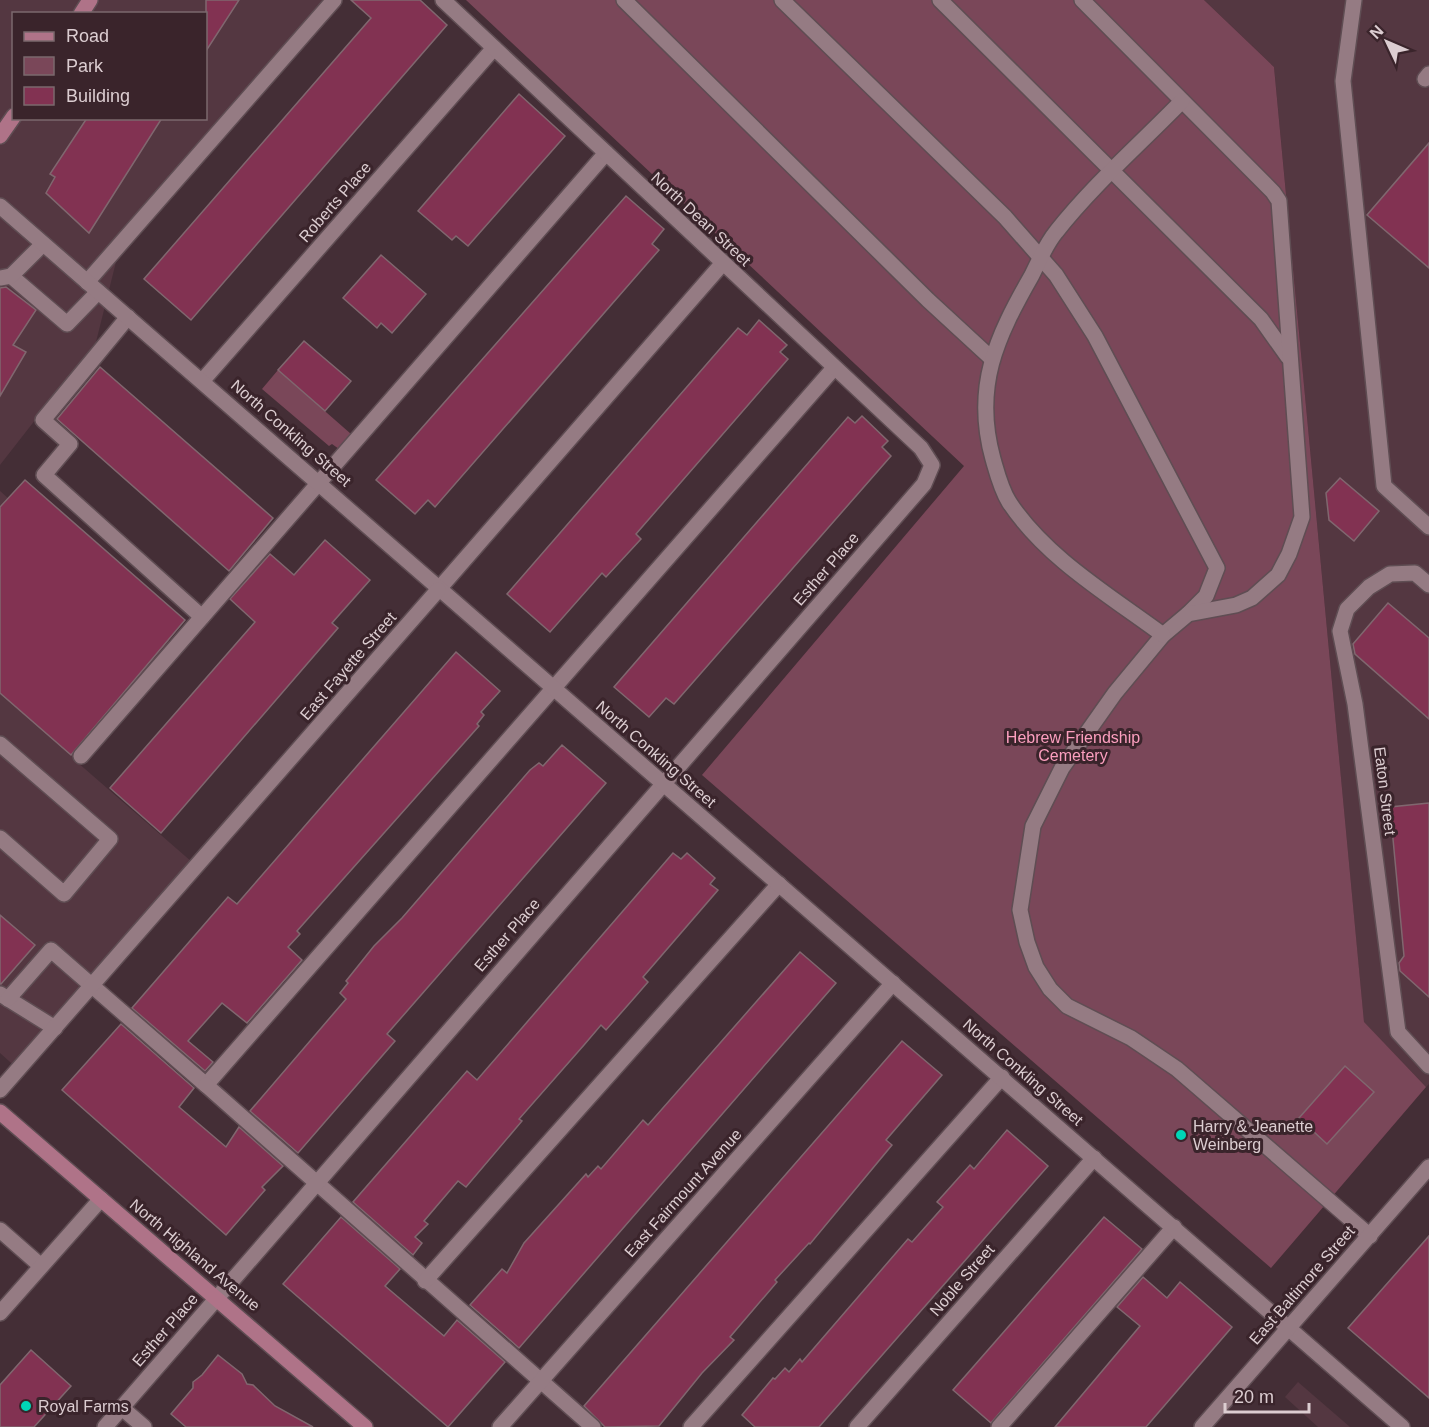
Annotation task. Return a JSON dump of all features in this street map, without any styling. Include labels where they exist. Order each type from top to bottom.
[{"type":"main road","points":[[0,136],[12,119]]},
{"type":"main road","name":"North Highland Avenue","points":[[0,1112],[218,1297],[365,1427]]},
{"type":"street","points":[[43,244],[5,277],[67,324],[93,287],[334,0]]},
{"type":"street","name":"North Dean Street","points":[[443,0],[722,264],[921,448],[932,465]]},
{"type":"street","points":[[624,0],[928,300],[992,358]]},
{"type":"street","points":[[782,0],[1005,217],[1042,257],[1095,336],[1217,568],[1206,596],[1163,634],[1115,693],[1062,768],[1033,826],[1020,910],[1027,942],[1036,967],[1050,989],[1067,1006],[1131,1038],[1178,1069],[1370,1236]]},
{"type":"street","points":[[940,0],[1261,319],[1290,359]]},
{"type":"street","points":[[1082,0],[1273,192],[1279,201],[1302,517],[1289,554],[1278,575],[1252,598],[1236,605],[1188,614]]},
{"type":"street","points":[[1354,0],[1343,81],[1384,486],[1429,527]]},
{"type":"street","name":"Roberts Place","points":[[202,380],[494,48]]},
{"type":"street","points":[[1163,634],[1077,571],[1045,544],[1008,500],[998,476],[988,439],[985,394],[992,358],[1006,321],[1054,234],[1113,170],[1182,101]]},
{"type":"street","points":[[81,756],[606,153]]},
{"type":"street","name":"North Conkling Street","points":[[0,206],[414,565],[438,590],[1290,1327],[1402,1427]]},
{"type":"street","name":"East Fayette Street","points":[[0,1090],[722,264]]},
{"type":"street","points":[[128,317],[43,420],[70,444],[44,475],[202,617]]},
{"type":"street","points":[[206,1085],[834,368]]},
{"type":"street","name":"Esther Place","points":[[105,1427],[924,484],[932,465]]},
{"type":"street","name":"Eaton Street","points":[[1429,585],[1414,573],[1390,574],[1369,587],[1347,609],[1340,631],[1355,704],[1398,1032],[1429,1066]]},
{"type":"street","points":[[0,744],[110,839],[64,894],[0,838]]},
{"type":"street","points":[[426,1281],[779,884]]},
{"type":"street","points":[[55,1028],[4,996],[51,950],[593,1427]]},
{"type":"street","name":"East Fairmount Avenue","points":[[500,1427],[893,983]]},
{"type":"street","points":[[691,1427],[1002,1077]]},
{"type":"street","name":"Noble Street","points":[[857,1427],[1094,1158]]},
{"type":"street","name":"East Baltimore Street","points":[[1202,1427],[1429,1167]]},
{"type":"street","points":[[0,1313],[101,1199]]},
{"type":"street","points":[[999,1427],[1174,1227]]},
{"type":"street","points":[[0,1230],[41,1266]]},
{"type":"street","points":[[122,1408],[144,1427]]},
{"type":"shaded area","points":[[0,0],[328,0],[117,258],[96,342],[0,465]]},
{"type":"shaded area","points":[[1204,0],[1429,0],[1429,1084],[1426,1087],[1364,1023],[1274,67]]},
{"type":"shaded area","points":[[0,491],[177,648],[77,762],[200,869],[19,1070],[0,1053]]},
{"type":"shaded area","points":[[1298,1382],[1350,1427],[1318,1427],[1285,1397]]},
{"type":"green space","name":"Hebrew Friendship Cemetery","points":[[466,0],[1204,0],[1274,67],[1364,1022],[1426,1087],[1271,1268],[702,775],[964,466]]},
{"type":"green space","points":[[278,370],[351,434],[339,449],[332,444],[329,446],[262,389]]},
{"type":"building","points":[[206,0],[239,0],[207,49],[207,12]]},
{"type":"building","points":[[351,0],[420,0],[447,25],[191,320],[144,279],[371,18]]},
{"type":"building","points":[[519,94],[565,136],[468,246],[456,236],[452,240],[418,211]]},
{"type":"building","points":[[86,120],[161,120],[89,233],[46,193],[55,177],[50,174]]},
{"type":"building","points":[[1429,143],[1429,268],[1367,215]]},
{"type":"building","points":[[626,196],[664,229],[652,244],[659,250],[435,507],[428,500],[415,514],[376,480]]},
{"type":"building","points":[[381,255],[426,294],[392,333],[381,323],[377,328],[343,298]]},
{"type":"building","points":[[6,287],[36,310],[13,345],[26,352],[0,396],[0,288]]},
{"type":"building","points":[[759,320],[787,345],[780,352],[788,359],[636,534],[641,539],[606,577],[602,573],[550,632],[507,594],[738,328],[747,335]]},
{"type":"building","points":[[304,341],[351,381],[325,411],[278,370]]},
{"type":"building","points":[[100,367],[273,518],[229,571],[57,419]]},
{"type":"building","points":[[862,416],[888,441],[882,447],[891,456],[674,704],[666,698],[649,717],[614,687],[848,417],[855,423]]},
{"type":"building","points":[[1340,478],[1379,511],[1354,541],[1329,520],[1326,493]]},
{"type":"building","points":[[25,480],[185,620],[71,755],[0,693],[0,507]]},
{"type":"building","points":[[325,540],[370,580],[332,623],[338,628],[161,833],[110,788],[255,622],[230,599],[270,554],[294,575]]},
{"type":"building","points":[[1388,603],[1429,638],[1429,719],[1355,654],[1353,644]]},
{"type":"building","points":[[456,652],[500,691],[481,712],[484,715],[477,724],[479,726],[297,931],[300,934],[288,947],[302,960],[247,1023],[222,1003],[188,1041],[213,1062],[205,1071],[132,1008],[228,897],[237,904]]},
{"type":"building","points":[[562,745],[606,783],[387,1034],[395,1041],[298,1153],[250,1111],[346,999],[340,993],[348,983],[346,981],[374,946],[402,918],[530,770],[539,763],[543,766]]},
{"type":"building","points":[[1429,803],[1429,997],[1400,971],[1399,963],[1404,956],[1390,807]]},
{"type":"building","points":[[673,853],[681,859],[687,853],[715,878],[710,884],[718,890],[643,977],[648,982],[606,1030],[601,1025],[519,1119],[522,1121],[466,1187],[458,1181],[424,1221],[428,1224],[415,1237],[422,1243],[413,1255],[353,1202],[467,1071],[477,1080]]},
{"type":"building","points":[[0,915],[35,945],[1,984],[0,984]]},
{"type":"building","points":[[800,952],[836,983],[519,1348],[470,1305],[502,1269],[507,1273],[524,1243],[586,1174],[588,1177],[598,1166],[601,1169],[643,1120],[648,1125]]},
{"type":"building","points":[[121,1024],[194,1088],[179,1107],[226,1147],[239,1127],[283,1166],[262,1187],[265,1190],[226,1235],[62,1090]]},
{"type":"building","points":[[902,1041],[942,1075],[886,1140],[892,1145],[810,1244],[775,1280],[777,1282],[730,1337],[734,1340],[702,1373],[659,1426],[605,1427],[584,1406]]},
{"type":"building","points":[[1345,1066],[1374,1092],[1327,1144],[1299,1118]]},
{"type":"building","points":[[1007,1130],[1048,1166],[819,1427],[755,1427],[742,1415],[773,1378],[775,1379],[785,1368],[789,1372],[800,1359],[802,1362],[908,1239],[912,1242],[943,1207],[937,1202],[970,1165],[974,1169]]},
{"type":"building","points":[[341,1217],[400,1269],[385,1286],[444,1336],[457,1320],[505,1362],[448,1427],[283,1284]]},
{"type":"building","points":[[1104,1217],[1142,1249],[991,1423],[953,1390]]},
{"type":"building","points":[[1429,1236],[1429,1398],[1348,1328]]},
{"type":"building","points":[[1143,1277],[1167,1298],[1180,1282],[1232,1327],[1146,1427],[1055,1427],[1140,1326],[1117,1307]]},
{"type":"building","name":"Royal Farms","points":[[31,1350],[71,1386],[34,1427],[0,1427],[0,1385]]},
{"type":"building","points":[[218,1355],[242,1374],[247,1384],[253,1385],[275,1406],[313,1427],[186,1427],[171,1414],[193,1388],[193,1382],[202,1375]]},
{"type":"place","name":"Harry & Jeanette Weinberg","points":[[1181,1135]]},
{"type":"place","name":"Royal Farms","points":[[26,1406]]}]
